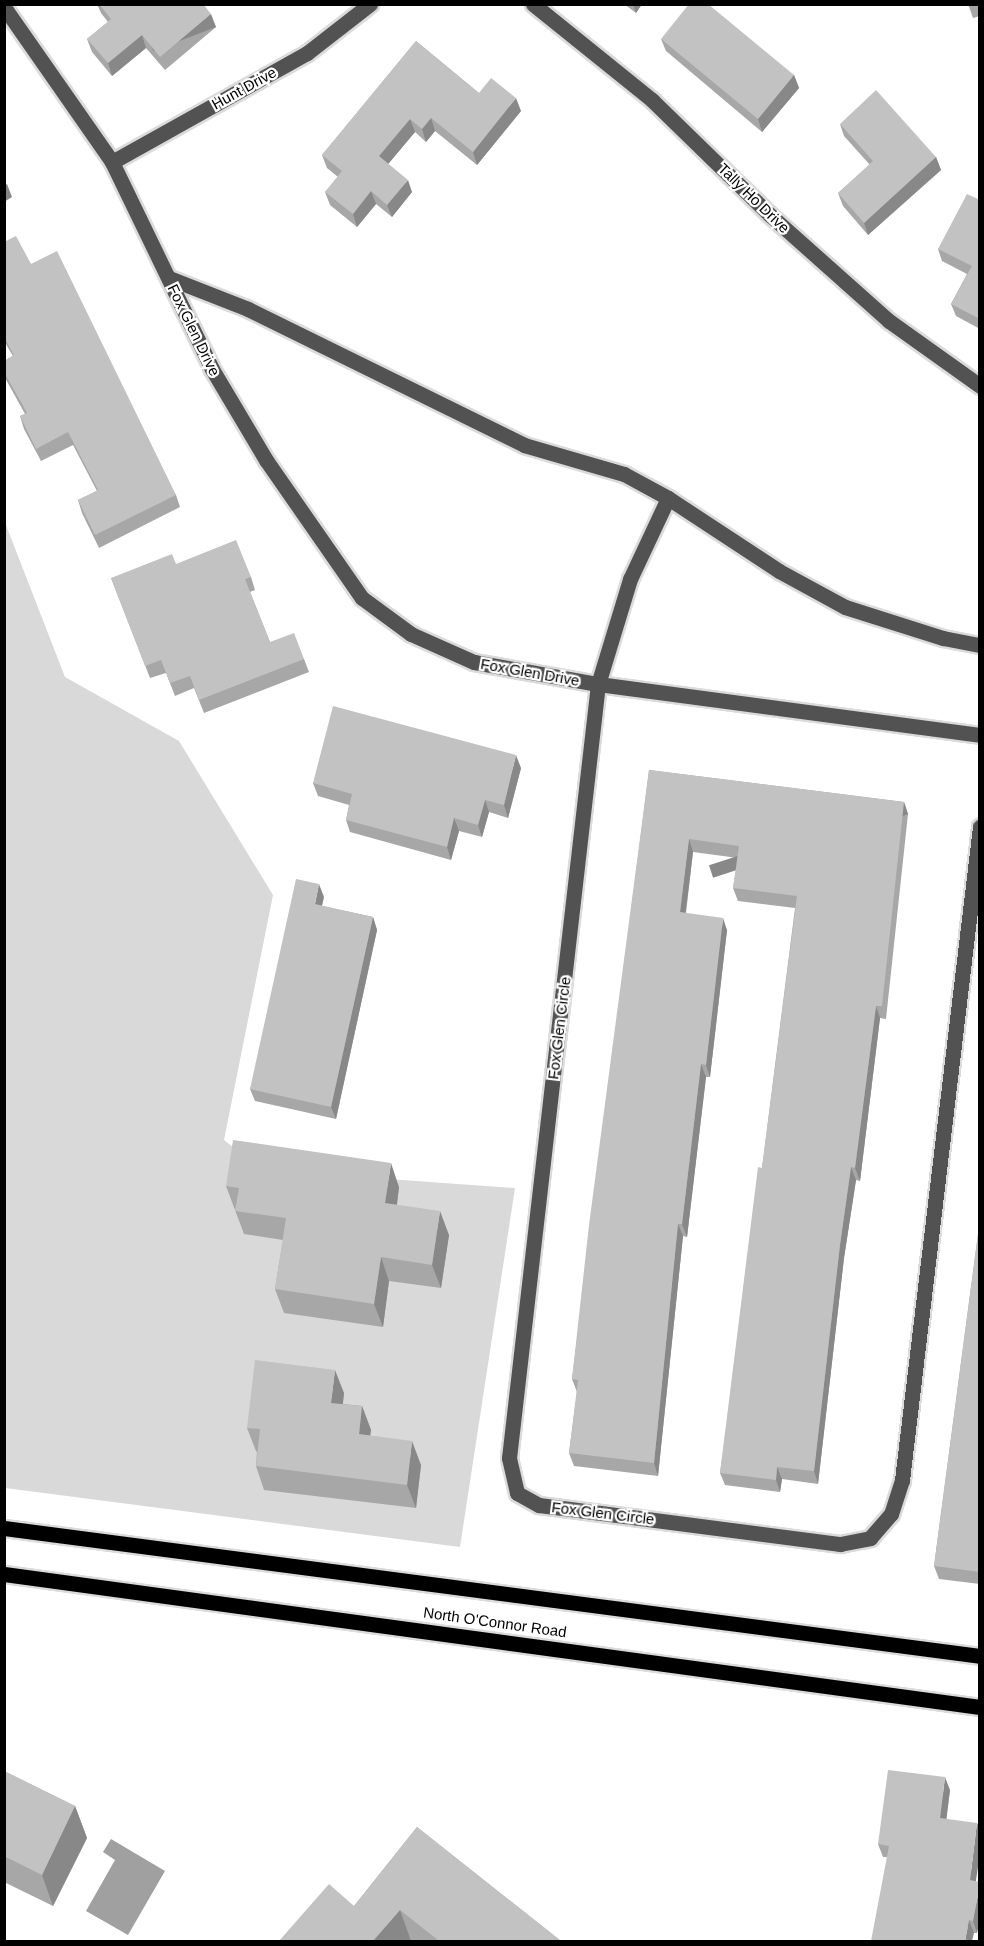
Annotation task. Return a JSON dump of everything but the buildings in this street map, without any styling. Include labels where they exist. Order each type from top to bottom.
[{"type":"main road","name":"North O'Connor Road","points":[[4,1528],[980,1656]]},
{"type":"main road","name":"North O'Connor Road","points":[[4,1574],[980,1707]]},
{"type":"street","name":"Hunt Drive","points":[[112,162],[307,53],[370,4]]},
{"type":"street","name":"Tally Ho Drive","points":[[533,4],[652,100],[770,215],[889,321],[980,386]]},
{"type":"street","name":"Fox Glen Drive","points":[[4,7],[40,53],[112,162],[212,369],[266,460],[363,598],[411,634],[474,662],[598,684],[980,735]]},
{"type":"street","name":"Fox Glen Drive","points":[[169,278],[248,309],[524,445],[624,474],[668,498],[779,571],[845,607],[943,638],[980,645]]},
{"type":"street","name":"Fox Glen Circle","points":[[668,498],[630,579],[598,684],[510,1458],[517,1493],[539,1505],[840,1544],[870,1538],[891,1514],[902,1480],[980,827]]},
{"type":"shaded area","points":[[4,520],[65,677],[179,741],[273,895],[224,1140],[262,1170],[515,1188],[460,1547],[5,1488]]},
{"type":"shaded area","points":[[111,1839],[165,1871],[128,1935],[86,1911],[115,1860],[103,1852]]}]
